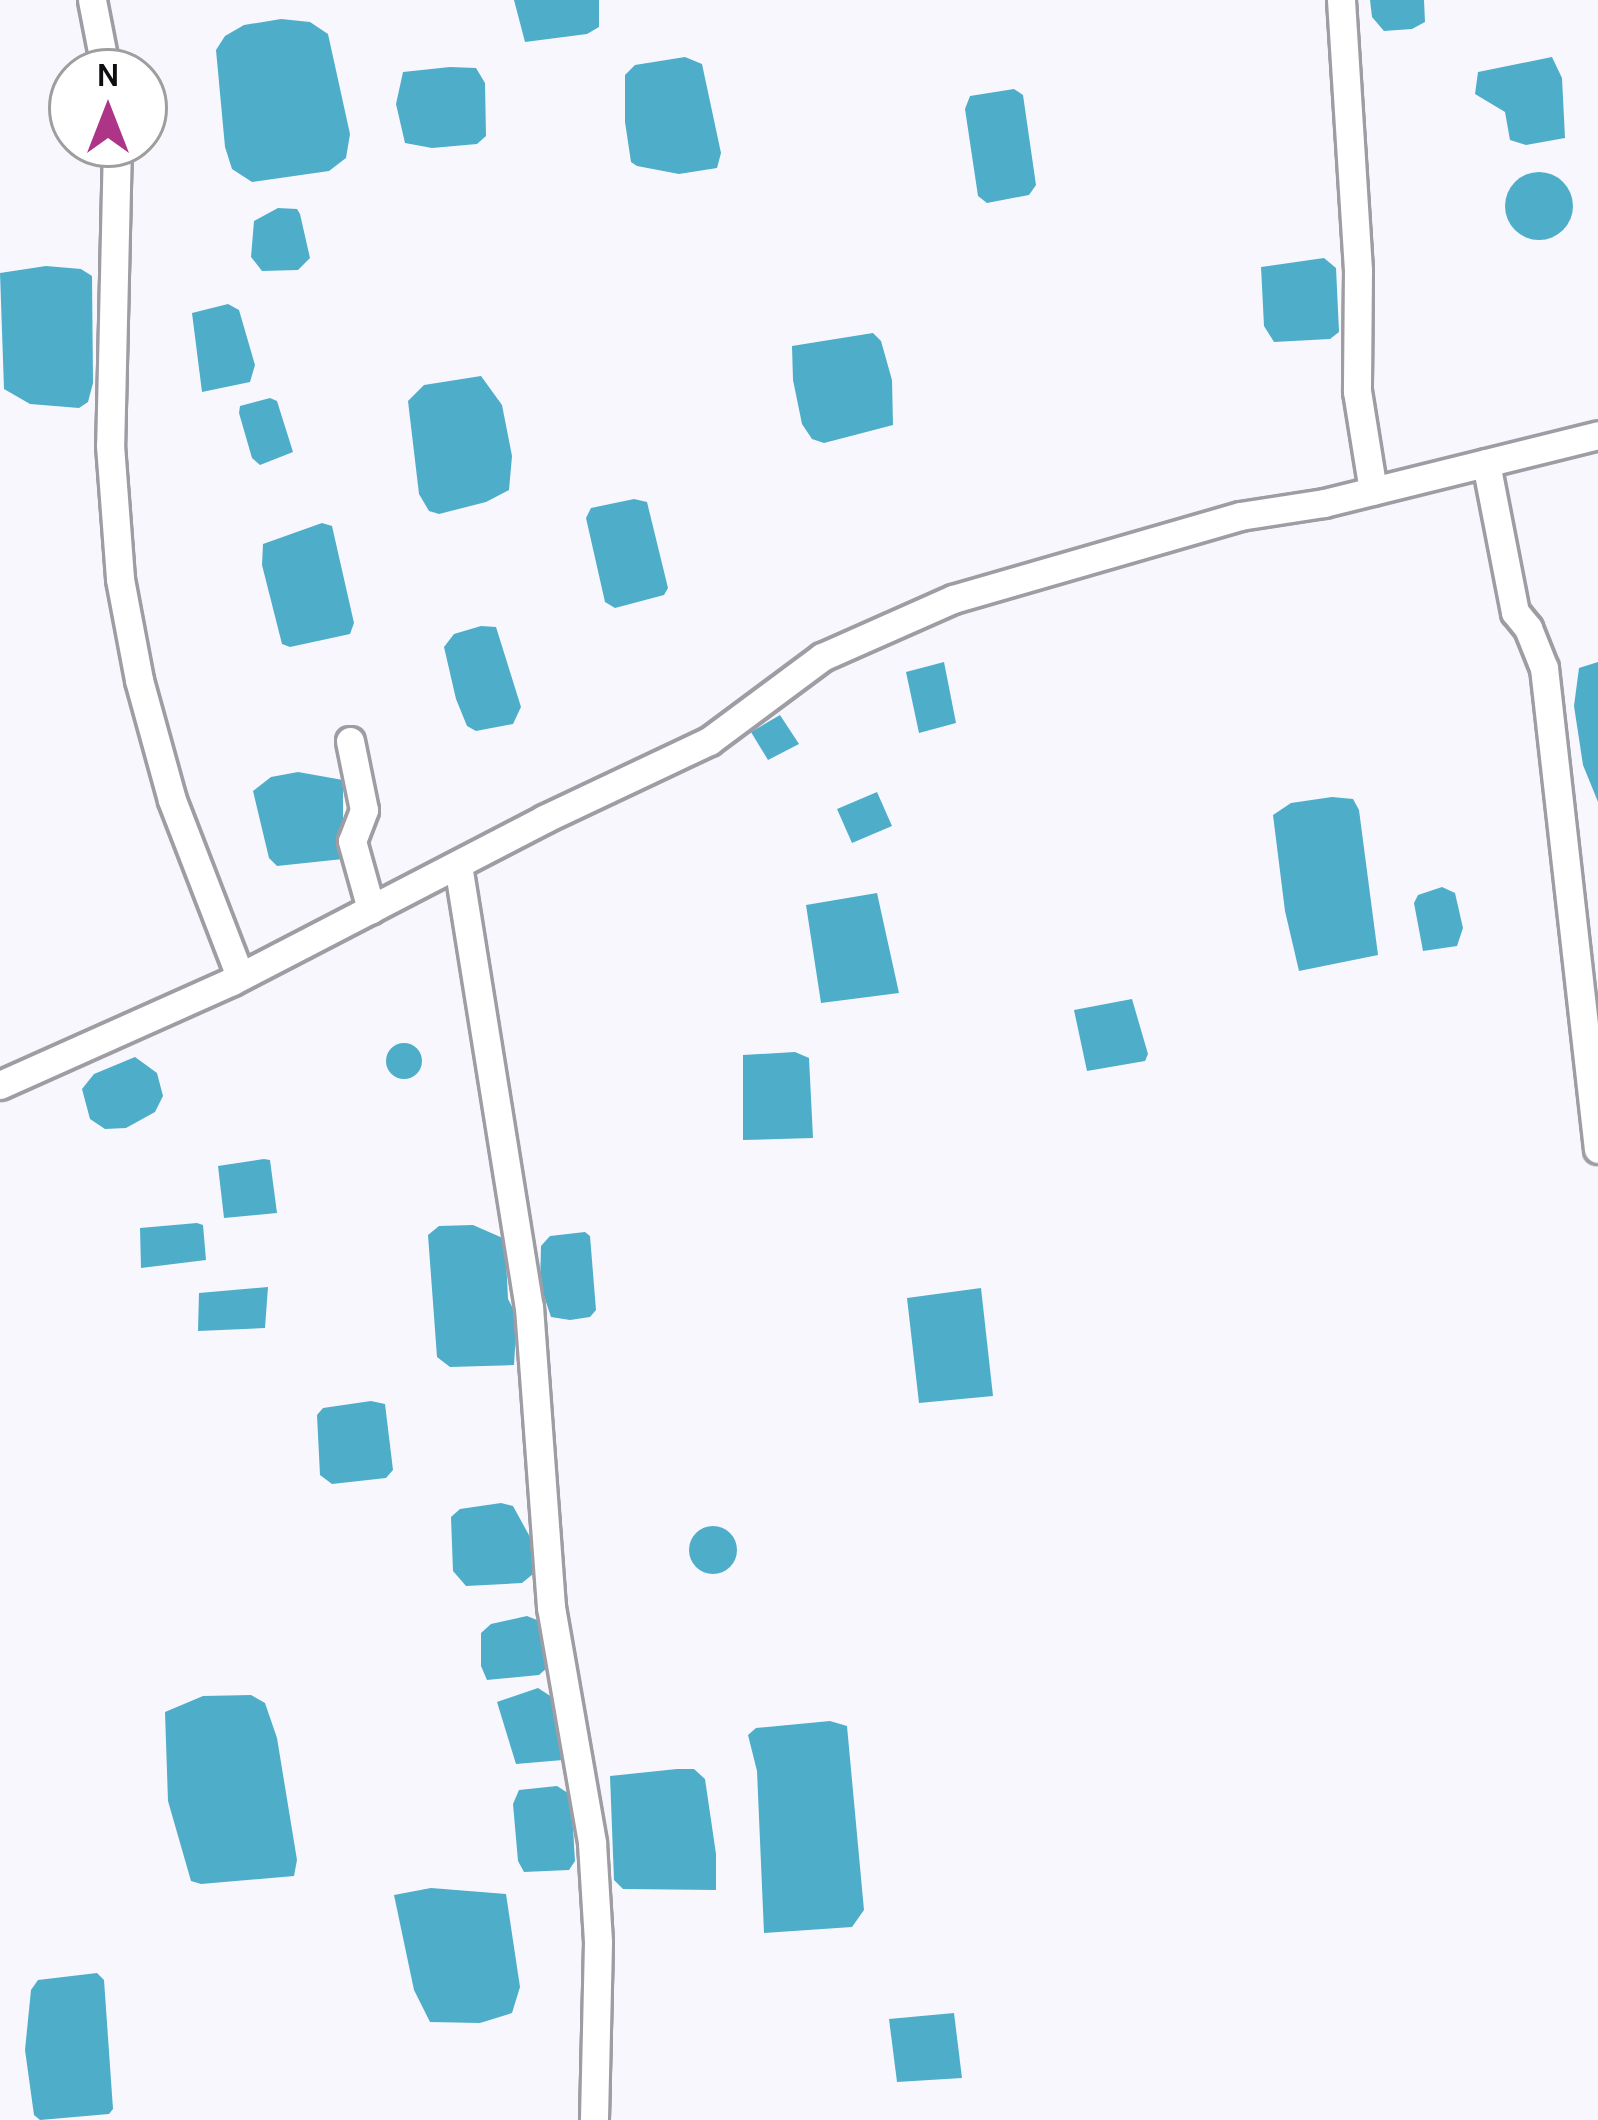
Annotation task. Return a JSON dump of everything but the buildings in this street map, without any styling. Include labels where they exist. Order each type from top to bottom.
[{"type":"street","points":[[92,0],[101,48]]},
{"type":"street","points":[[1341,0],[1358,270],[1357,391],[1373,491]]},
{"type":"street","points":[[116,168],[110,445],[120,580],[139,680],[172,800],[241,976]]},
{"type":"street","points":[[0,1085],[241,976],[709,741],[821,657],[952,599],[1218,522],[1373,491],[1598,435]]},
{"type":"street","points":[[1486,463],[1515,612],[1528,628],[1544,668],[1598,1149]]},
{"type":"street","points":[[350,741],[364,810],[353,825],[352,841],[371,909]]},
{"type":"street","points":[[458,865],[529,1307],[551,1607],[592,1844],[598,1942],[594,2120]]},
{"type":"water","points":[[514,0],[599,0],[599,27],[587,34],[525,42]]},
{"type":"water","points":[[1370,0],[1424,0],[1425,22],[1412,29],[1384,31],[1372,17]]},
{"type":"water","points":[[281,19],[310,22],[328,34],[350,134],[346,158],[329,171],[252,182],[232,169],[225,147],[216,50],[225,36],[244,25]]},
{"type":"water","points":[[685,57],[702,64],[721,153],[717,168],[679,174],[637,166],[631,162],[625,122],[625,75],[635,65]]},
{"type":"water","points":[[1552,57],[1562,78],[1565,138],[1526,145],[1510,140],[1505,112],[1475,94],[1478,72]]},
{"type":"water","points":[[476,68],[485,83],[486,136],[477,144],[432,148],[405,143],[396,104],[403,72]]},
{"type":"water","points":[[1014,89],[1023,95],[1036,185],[1029,195],[987,203],[978,196],[965,109],[970,96]]},
{"type":"water","points":[[1539,172],[1563,182],[1573,206],[1563,230],[1539,240],[1515,230],[1505,206],[1515,182]]},
{"type":"water","points":[[278,208],[297,209],[300,214],[310,258],[298,270],[262,271],[251,257],[254,221]]},
{"type":"water","points":[[1324,258],[1336,268],[1339,332],[1330,339],[1274,342],[1264,326],[1261,267]]},
{"type":"water","points":[[46,266],[81,269],[92,276],[93,383],[88,402],[79,408],[30,404],[4,389],[0,273]]},
{"type":"water","points":[[228,304],[239,310],[255,365],[250,382],[202,392],[192,313]]},
{"type":"water","points":[[873,333],[881,341],[892,380],[893,425],[824,443],[812,439],[802,424],[792,346]]},
{"type":"water","points":[[481,376],[502,405],[512,456],[509,490],[486,502],[439,514],[429,511],[419,494],[408,401],[424,385]]},
{"type":"water","points":[[270,398],[277,401],[293,452],[260,465],[252,458],[240,406]]},
{"type":"water","points":[[634,499],[647,502],[668,588],[664,595],[615,608],[605,602],[586,518],[591,508]]},
{"type":"water","points":[[322,523],[332,526],[354,623],[350,634],[290,647],[282,644],[262,565],[263,544]]},
{"type":"water","points":[[496,627],[521,707],[513,724],[476,731],[467,726],[456,699],[444,647],[454,634]]},
{"type":"water","points":[[944,662],[956,723],[919,733],[906,672]]},
{"type":"water","points":[[1598,662],[1598,802],[1583,765],[1574,706],[1579,668]]},
{"type":"water","points":[[780,715],[799,744],[768,760],[751,732]]},
{"type":"water","points":[[298,772],[343,780],[343,859],[277,866],[269,858],[253,791],[271,777]]},
{"type":"water","points":[[877,792],[892,826],[852,843],[837,809]]},
{"type":"water","points":[[1353,799],[1359,810],[1378,955],[1299,971],[1285,911],[1273,815],[1291,803]]},
{"type":"water","points":[[1442,887],[1455,893],[1463,928],[1457,946],[1423,951],[1414,903],[1418,895]]},
{"type":"water","points":[[877,893],[899,993],[821,1003],[806,905]]},
{"type":"water","points":[[1132,999],[1148,1054],[1145,1061],[1087,1071],[1074,1010]]},
{"type":"water","points":[[404,1043],[416,1049],[422,1061],[416,1073],[404,1079],[392,1073],[386,1061],[392,1049]]},
{"type":"water","points":[[795,1052],[809,1058],[813,1138],[743,1140],[743,1055]]},
{"type":"water","points":[[135,1057],[157,1073],[163,1096],[155,1112],[126,1128],[105,1129],[90,1119],[82,1089],[94,1074]]},
{"type":"water","points":[[270,1160],[277,1213],[224,1218],[218,1166]]},
{"type":"water","points":[[203,1225],[206,1260],[141,1268],[140,1228]]},
{"type":"water","points":[[473,1225],[505,1239],[508,1299],[517,1316],[514,1365],[450,1367],[437,1357],[428,1235],[439,1226]]},
{"type":"water","points":[[585,1232],[590,1236],[596,1310],[590,1317],[551,1317],[540,1284],[541,1246],[550,1236]]},
{"type":"water","points":[[268,1287],[265,1328],[198,1331],[199,1293]]},
{"type":"water","points":[[981,1288],[993,1396],[919,1403],[907,1298]]},
{"type":"water","points":[[371,1401],[385,1404],[393,1470],[386,1478],[332,1484],[320,1475],[317,1415],[323,1408]]},
{"type":"water","points":[[501,1503],[513,1506],[530,1537],[533,1574],[522,1583],[466,1586],[453,1571],[451,1517],[460,1509]]},
{"type":"water","points":[[713,1526],[730,1533],[737,1550],[730,1567],[713,1574],[696,1567],[689,1550],[696,1533]]},
{"type":"water","points":[[527,1616],[542,1622],[548,1667],[539,1675],[487,1680],[481,1666],[481,1633],[491,1624]]},
{"type":"water","points":[[538,1688],[555,1699],[563,1760],[516,1764],[497,1702]]},
{"type":"water","points":[[251,1695],[265,1703],[277,1738],[297,1860],[294,1876],[201,1884],[191,1881],[168,1801],[165,1712],[203,1696]]},
{"type":"water","points":[[830,1721],[847,1726],[864,1910],[852,1927],[764,1933],[757,1771],[748,1735],[756,1728]]},
{"type":"water","points":[[694,1769],[705,1779],[716,1890],[623,1889],[614,1880],[610,1776]]},
{"type":"water","points":[[557,1786],[571,1795],[575,1861],[569,1870],[524,1872],[518,1861],[513,1804],[519,1790]]},
{"type":"water","points":[[431,1888],[506,1894],[520,1987],[512,2013],[480,2023],[430,2022],[414,1990],[394,1895]]},
{"type":"water","points":[[97,1973],[104,1980],[113,2109],[109,2114],[40,2120],[34,2115],[25,2050],[31,1990],[38,1980]]},
{"type":"water","points":[[954,2013],[962,2078],[897,2082],[889,2019]]}]
